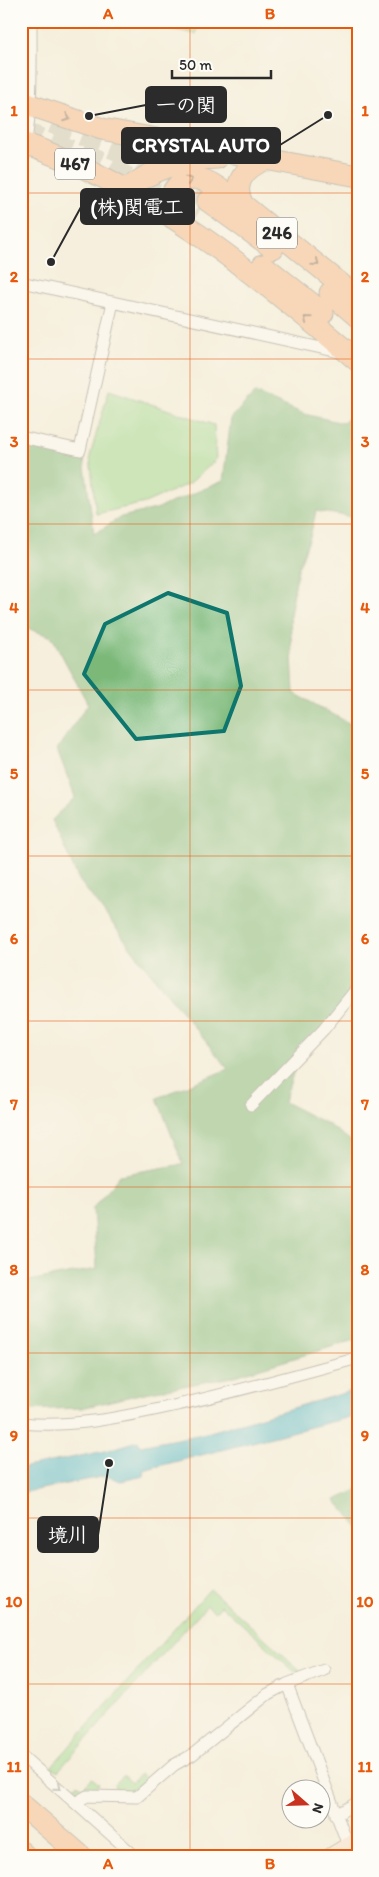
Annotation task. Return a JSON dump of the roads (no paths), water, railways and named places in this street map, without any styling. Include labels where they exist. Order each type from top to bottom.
[{"type":"highway","name":"467","points":[[26,103],[102,129],[358,176]]},
{"type":"highway","points":[[138,136],[145,140],[150,155],[148,168],[135,183],[173,218],[355,353]]},
{"type":"highway","name":"467","points":[[24,144],[135,183],[168,167],[192,160],[226,157],[265,160]]},
{"type":"highway","name":"246","points":[[265,160],[254,164],[240,180],[240,200],[251,213],[358,298]]},
{"type":"highway","points":[[173,218],[170,200],[177,186],[183,181],[200,178],[251,213]]},
{"type":"highway","name":"246","points":[[355,353],[291,286],[202,209],[302,270],[358,317]]},
{"type":"highway","points":[[21,1804],[81,1856]]},
{"type":"highway","points":[[21,1852],[25,1856]]},
{"type":"street","points":[[21,165],[24,144],[31,21]]},
{"type":"street","points":[[21,282],[355,353]]},
{"type":"street","points":[[21,437],[80,450],[113,302]]},
{"type":"street","points":[[251,1105],[324,1029],[358,987]]},
{"type":"street","points":[[21,1423],[60,1426],[136,1414],[233,1392],[358,1358]]},
{"type":"street","points":[[75,1802],[88,1796],[138,1797],[174,1765],[192,1755],[268,1694],[287,1684],[324,1670]]},
{"type":"street","points":[[287,1684],[347,1849]]},
{"type":"street","points":[[21,1755],[135,1856]]},
{"type":"street","points":[[336,1815],[358,1802]]},
{"type":"water","points":[[358,1389],[358,1415],[143,1470],[144,1476],[121,1481],[106,1476],[21,1493],[21,1468],[105,1451],[138,1441],[140,1446],[203,1434]]},
{"type":"tunnel","points":[[52,123],[138,159],[208,201]]},
{"type":"tunnel","points":[[21,131],[99,161],[196,217]]},
{"type":"place","name":"CRYSTAL AUTO","points":[[328,115]]},
{"type":"place","name":"一の関","points":[[89,116]]},
{"type":"place","name":"(株)関電工","points":[[51,262]]},
{"type":"place","name":"境川","points":[[109,1463]]}]
